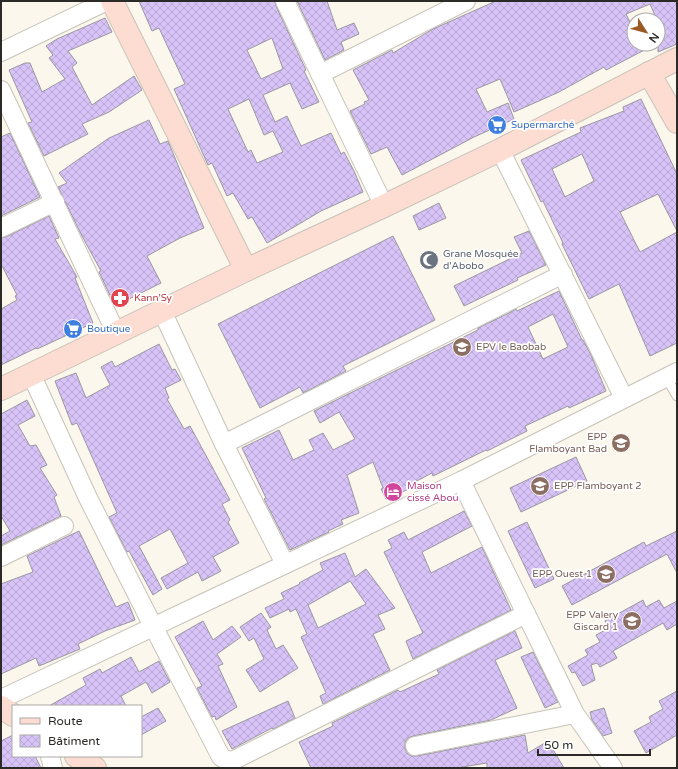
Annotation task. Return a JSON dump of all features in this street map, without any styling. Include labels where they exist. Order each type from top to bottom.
[{"type":"street","points":[[1,52],[106,1]]},
{"type":"street","points":[[112,1],[246,270]]},
{"type":"street","points":[[285,1],[384,206]]},
{"type":"street","points":[[320,74],[466,1]]},
{"type":"street","points":[[1,389],[32,376],[116,333],[246,270],[500,150],[677,59]]},
{"type":"street","points":[[649,73],[677,122]]},
{"type":"street","points":[[1,90],[116,333]]},
{"type":"street","points":[[500,150],[624,398]]},
{"type":"street","points":[[1,228],[55,202]]},
{"type":"street","points":[[224,444],[562,274]]},
{"type":"street","points":[[162,311],[224,444],[285,564]]},
{"type":"street","points":[[1,699],[461,481],[672,375]]},
{"type":"street","points":[[32,376],[88,498],[153,626],[221,756],[228,761],[236,764],[526,614]]},
{"type":"street","points":[[461,481],[575,714],[613,768]]},
{"type":"street","points":[[1,556],[64,526]]},
{"type":"street","points":[[1,707],[12,714]]},
{"type":"street","points":[[415,746],[575,714]]},
{"type":"street","points":[[50,757],[54,768]]},
{"type":"street","points":[[78,757],[95,768]]},
{"type":"lane","points":[[672,375],[677,396]]},
{"type":"building","points":[[139,1],[275,1],[306,70],[304,71],[319,102],[302,109],[290,83],[263,95],[275,122],[287,116],[301,146],[331,133],[341,154],[344,152],[363,192],[321,211],[267,243],[252,217],[248,219],[233,193],[227,196],[212,163],[208,165],[174,89],[185,84],[159,28],[152,31]],"holes":[[[272,38],[283,69],[261,79],[247,50]],[[249,99],[264,135],[273,131],[283,152],[257,163],[251,150],[248,152],[228,109]]]},
{"type":"building","points":[[297,1],[327,1],[337,30],[354,23],[359,34],[341,42],[344,50],[325,60]]},
{"type":"building","points":[[496,1],[677,1],[677,44],[666,49],[666,12],[654,12],[650,4],[631,12],[626,12],[626,52],[641,52],[606,70],[604,67],[559,92],[514,112],[500,79],[476,89],[487,112],[508,103],[514,119],[474,137],[402,175],[387,147],[371,154],[350,111],[365,104],[364,102],[369,100],[353,70],[392,50],[393,53],[433,29]]},
{"type":"building","points":[[105,18],[112,32],[68,51],[77,63],[72,67],[92,105],[134,76],[142,90],[109,112],[82,124],[88,134],[44,156],[28,123],[32,122],[9,70],[25,63],[30,63],[42,92],[65,79],[49,58],[53,55],[46,46],[57,39]]},
{"type":"building","points":[[641,99],[677,174],[677,231],[658,194],[620,212],[640,252],[677,232],[677,343],[650,356],[619,284],[589,299],[543,201],[541,202],[521,160],[581,132],[580,128],[624,111],[623,107]],"holes":[[[582,154],[594,181],[565,197],[552,169]]]},
{"type":"building","points":[[149,120],[160,144],[168,141],[204,228],[180,238],[147,256],[161,283],[115,306],[99,272],[101,271],[58,187],[67,183],[59,173],[109,138]]},
{"type":"building","points":[[10,133],[40,197],[1,216],[1,137]]},
{"type":"building","points":[[439,203],[446,218],[419,230],[413,216]]},
{"type":"building","points":[[49,216],[59,238],[55,239],[77,277],[75,278],[93,323],[1,365],[1,309],[17,300],[15,296],[17,295],[1,264],[1,238]]},
{"type":"building","points":[[529,231],[546,265],[517,278],[518,280],[464,306],[454,286],[522,253],[514,237]]},
{"type":"building","points":[[393,236],[435,320],[343,366],[346,371],[303,393],[300,387],[260,408],[218,324]]},
{"type":"building","points":[[559,291],[582,340],[591,355],[606,391],[569,408],[568,406],[525,426],[527,431],[433,476],[432,473],[409,485],[411,488],[386,499],[381,489],[383,488],[373,462],[347,475],[359,513],[341,520],[343,524],[328,531],[329,532],[290,550],[264,499],[266,498],[242,448],[279,430],[293,460],[314,450],[309,440],[323,433],[333,450],[355,439],[339,412],[320,423],[314,411],[478,330],[478,328],[516,309],[517,311]],"holes":[[[553,314],[568,347],[543,359],[528,327]]]},
{"type":"building","points":[[159,344],[172,370],[175,369],[181,380],[165,388],[169,398],[167,399],[184,429],[190,426],[230,500],[222,504],[230,520],[228,522],[239,543],[213,557],[221,571],[202,581],[198,572],[167,589],[161,578],[188,563],[170,529],[139,546],[162,589],[153,595],[129,551],[127,552],[109,517],[117,513],[77,423],[72,425],[55,381],[76,373],[86,398],[110,385],[101,367],[112,361],[115,367]]},
{"type":"building","points":[[27,400],[35,416],[18,425],[30,446],[36,445],[47,465],[40,468],[57,495],[54,497],[61,516],[1,545],[1,536],[10,531],[1,516],[1,414]]},
{"type":"building","points":[[576,457],[587,481],[521,512],[510,488]]},
{"type":"building","points":[[464,511],[472,526],[422,552],[431,573],[482,547],[511,610],[413,659],[406,641],[423,633],[384,552],[392,548],[388,540],[404,532],[408,540]]},
{"type":"building","points":[[527,522],[554,579],[535,588],[508,531]]},
{"type":"building","points":[[79,531],[116,607],[128,602],[135,620],[105,631],[78,644],[80,649],[39,666],[36,658],[1,674],[1,584],[33,572],[27,556]]},
{"type":"building","points":[[677,531],[677,573],[667,554],[572,605],[562,586],[644,542],[646,546]]},
{"type":"building","points":[[345,553],[355,577],[366,569],[395,608],[378,615],[385,629],[373,634],[390,670],[323,704],[320,696],[326,693],[301,637],[307,634],[296,609],[290,612],[289,609],[270,618],[265,608],[284,599],[281,593],[300,584],[299,583],[323,570],[320,563]],"holes":[[[350,581],[366,604],[318,628],[308,605]]]},
{"type":"building","points":[[643,600],[646,607],[659,600],[664,608],[677,601],[677,624],[667,630],[663,623],[613,651],[617,658],[600,667],[597,663],[591,665],[595,680],[583,686],[575,672],[572,673],[568,666],[588,655],[585,650],[600,642],[596,635],[609,628],[605,621]]},
{"type":"building","points":[[261,613],[271,627],[267,630],[276,649],[283,645],[298,668],[260,692],[246,670],[264,659],[254,638],[249,641],[240,627]]},
{"type":"building","points":[[203,621],[213,640],[232,626],[241,637],[217,654],[223,664],[218,666],[237,707],[216,720],[215,716],[212,717],[197,688],[202,686],[175,637]]},
{"type":"building","points":[[515,631],[522,648],[495,660],[517,708],[491,720],[413,736],[408,738],[405,742],[405,748],[407,753],[411,756],[417,756],[525,735],[528,753],[548,741],[564,768],[487,768],[487,763],[456,768],[311,768],[299,742],[333,726],[332,723],[398,690],[400,692],[439,674],[437,670]]},
{"type":"building","points":[[533,652],[558,702],[545,708],[521,657]]},
{"type":"building","points":[[131,657],[139,672],[159,661],[170,682],[152,693],[146,682],[121,696],[126,705],[51,705],[86,685],[83,678],[100,669],[102,673]]},
{"type":"building","points":[[677,691],[677,735],[646,753],[634,731],[651,722],[649,717],[663,709],[659,701]]},
{"type":"building","points":[[288,701],[295,718],[232,749],[222,731]]},
{"type":"building","points":[[158,708],[166,721],[142,734],[142,716]]},
{"type":"building","points":[[604,708],[612,733],[603,736],[592,720],[590,712]]},
{"type":"building","points":[[12,736],[12,757],[36,757],[41,768],[1,768],[1,741]]},
{"type":"place","name":"Supermarché","points":[[497,125]]},
{"type":"place","name":"Grane Mosquée d'Abobo","points":[[429,260]]},
{"type":"place","name":"Kann’Sy","points":[[120,298]]},
{"type":"place","name":"Boutique","points":[[73,329]]},
{"type":"place","name":"EPV le Baobab","points":[[462,347]]},
{"type":"place","name":"EPP Flamboyant Bad","points":[[621,443]]},
{"type":"place","name":"EPP Flamboyant 2","points":[[540,486]]},
{"type":"place","name":"Maison cissé Abou","points":[[393,492]]},
{"type":"place","name":"EPP Ouest 1","points":[[606,574]]},
{"type":"place","name":"EPP Valery Giscard 1","points":[[632,621]]}]
